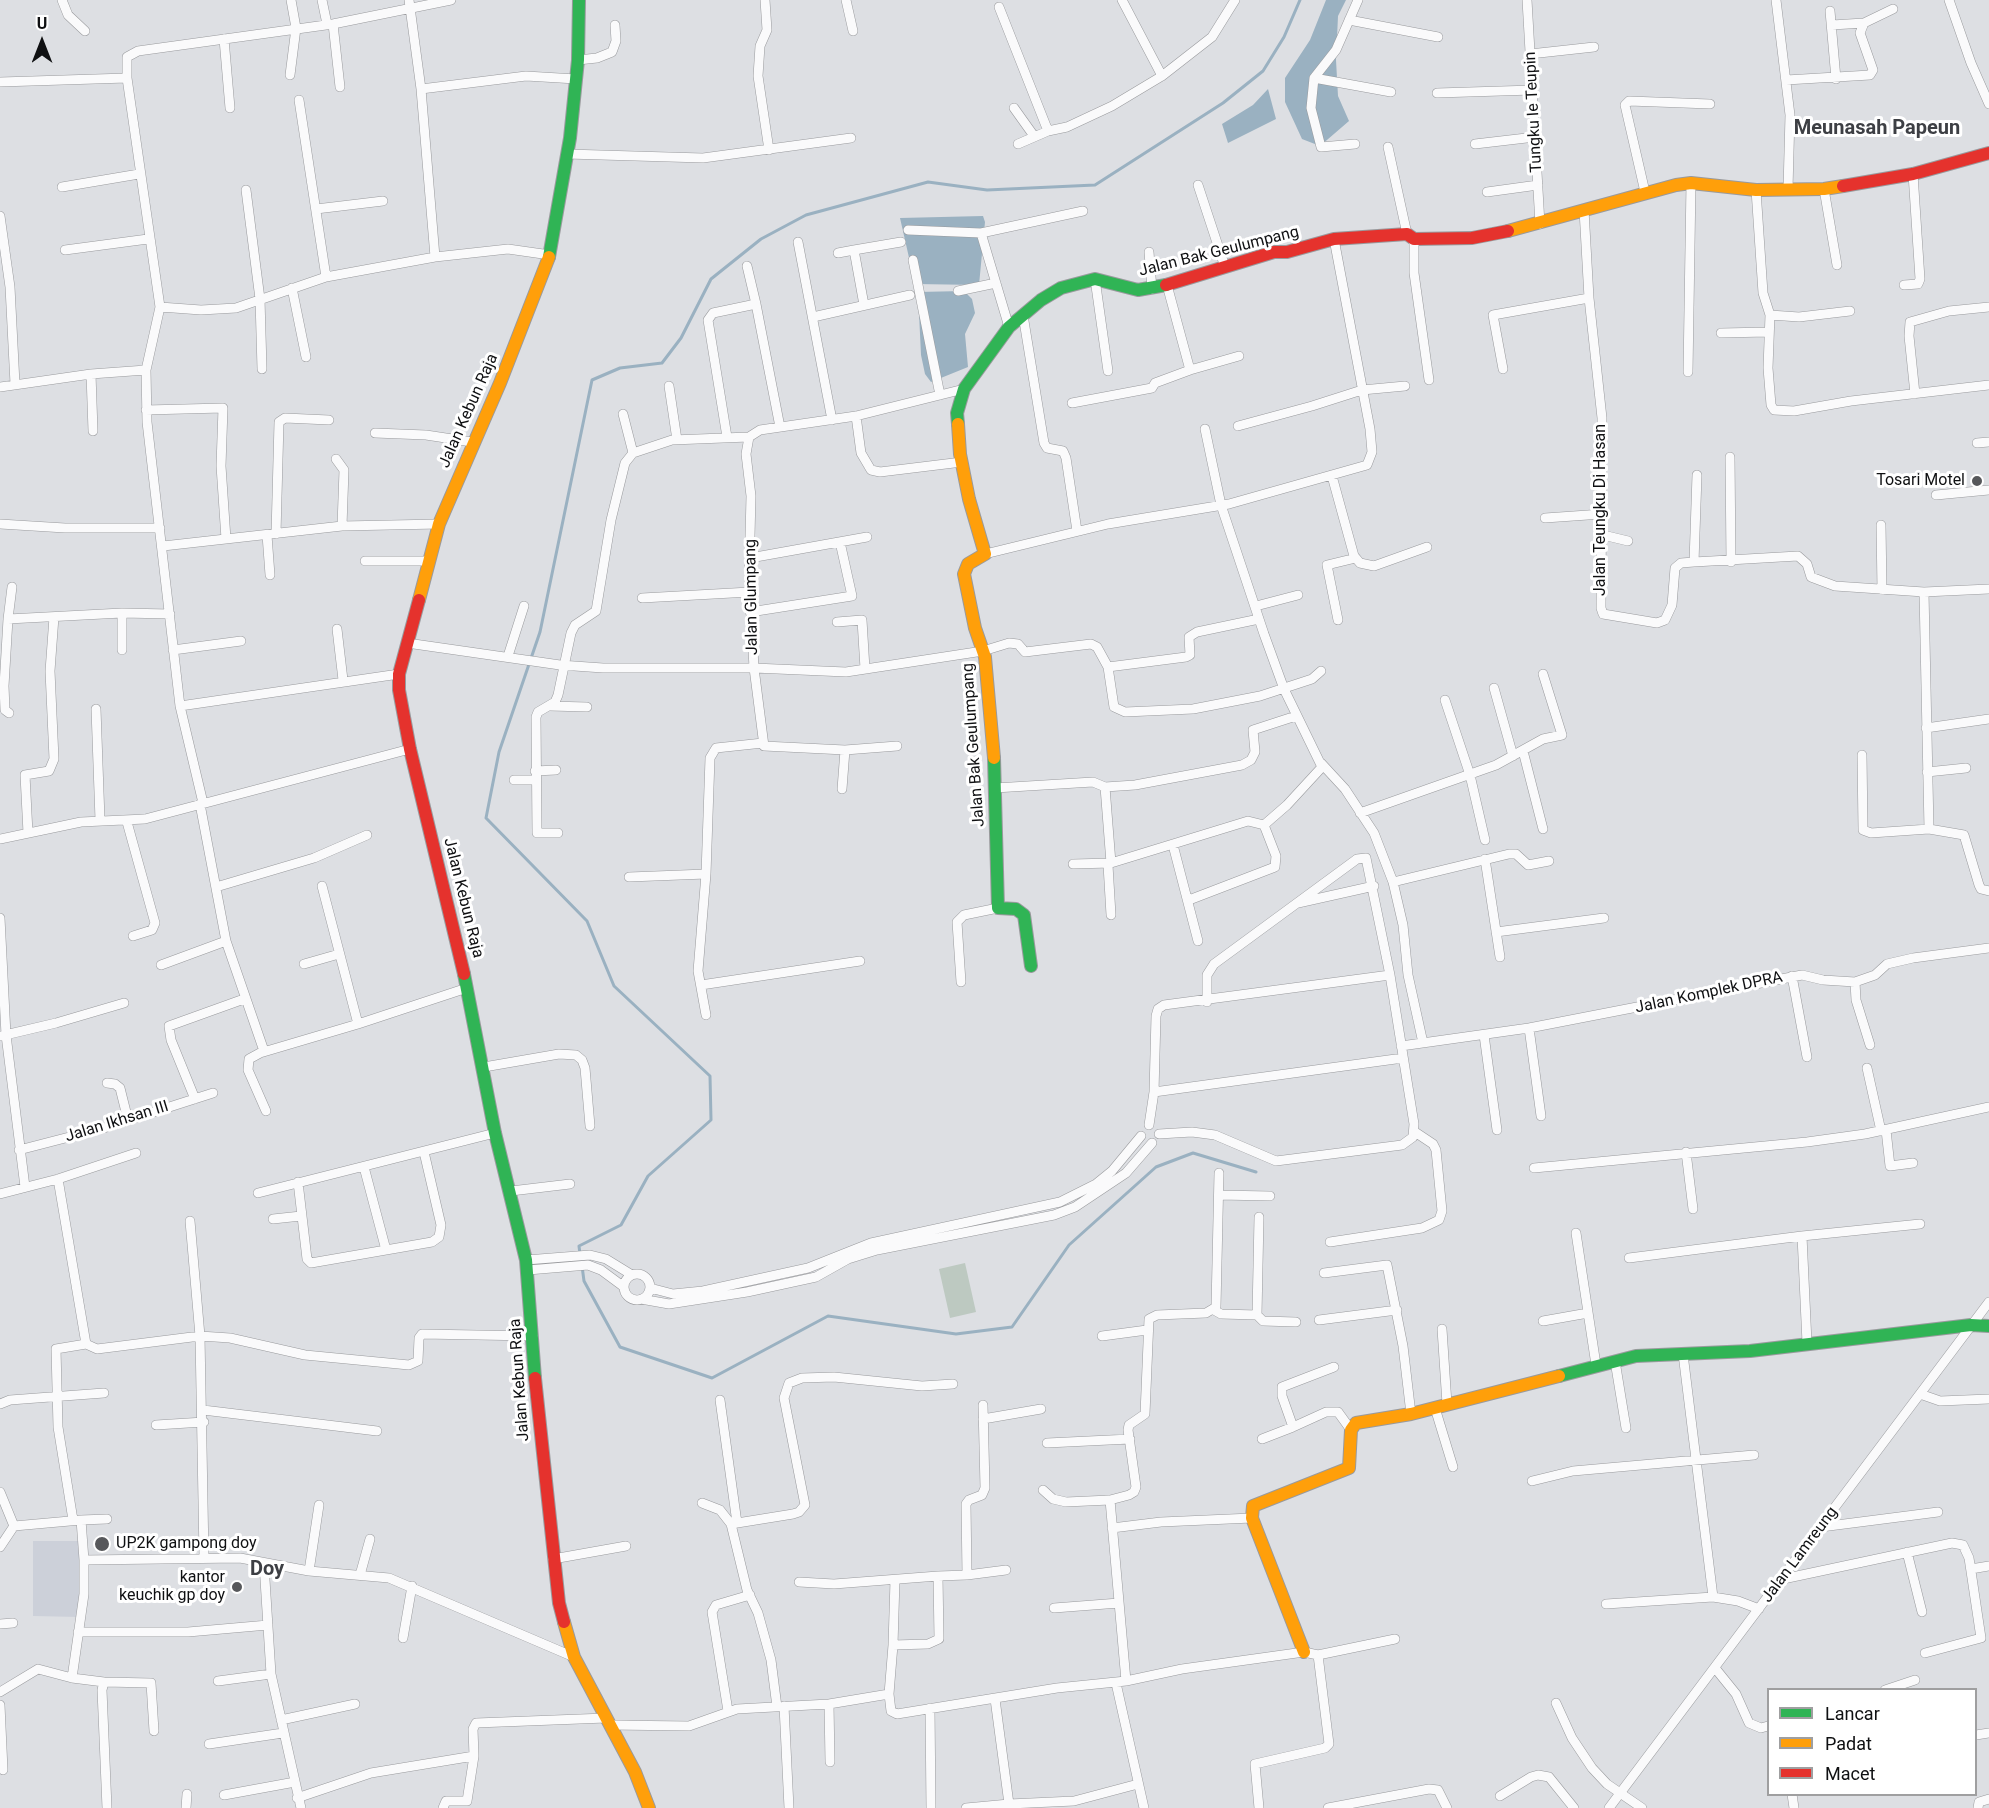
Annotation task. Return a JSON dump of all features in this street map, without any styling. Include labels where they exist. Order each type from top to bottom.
[{"type":"street","points":[[62,0],[68,15],[85,31]]},
{"type":"street","points":[[290,75],[296,28],[291,0]]},
{"type":"street","points":[[322,0],[330,24],[340,87]]},
{"type":"street","points":[[264,1051],[244,999],[226,941],[202,804],[180,706],[146,410],[146,370],[159,307],[139,174],[127,78],[127,57],[131,53],[330,24],[410,5],[451,0]]},
{"type":"street","name":"Jalan Kebun Raja","points":[[579,0],[576,79],[567,154],[550,255],[500,383],[472,442],[439,524],[399,674],[400,701],[467,988],[495,1133],[511,1191],[527,1265],[553,1559],[559,1603],[574,1657],[635,1772],[649,1808]]},
{"type":"street","points":[[765,0],[767,30],[760,46],[758,76],[769,150]]},
{"type":"street","points":[[846,0],[853,31]]},
{"type":"street","points":[[1122,0],[1162,76]]},
{"type":"street","points":[[1018,144],[1048,131],[1067,127],[1112,106],[1162,76],[1212,37],[1235,0]]},
{"type":"street","points":[[1355,144],[1321,147],[1311,108],[1314,78],[1336,50],[1358,0]]},
{"type":"street","name":"Tungku Ie Teupin","points":[[1527,0],[1540,225]]},
{"type":"street","points":[[1776,0],[1790,115],[1788,189]]},
{"type":"street","points":[[1949,0],[1971,63],[1989,104]]},
{"type":"street","points":[[410,5],[422,89],[435,257]]},
{"type":"street","points":[[999,7],[1048,131]]},
{"type":"street","points":[[1832,25],[1864,23],[1893,9]]},
{"type":"street","points":[[1830,11],[1836,79]]},
{"type":"street","points":[[1349,20],[1438,37]]},
{"type":"street","points":[[1786,80],[1865,77],[1872,73],[1860,33],[1864,23]]},
{"type":"street","points":[[578,60],[597,58],[612,52],[616,41],[615,25]]},
{"type":"street","points":[[224,39],[230,108]]},
{"type":"street","points":[[1530,54],[1593,47]]},
{"type":"street","points":[[422,89],[526,76],[576,79]]},
{"type":"street","points":[[0,82],[127,78]]},
{"type":"street","points":[[1314,78],[1391,92]]},
{"type":"street","points":[[1437,93],[1533,90]]},
{"type":"street","points":[[299,100],[326,277]]},
{"type":"street","points":[[1645,192],[1625,105],[1629,101],[1710,104]]},
{"type":"street","points":[[1014,108],[1034,136]]},
{"type":"street","points":[[1475,144],[1536,137]]},
{"type":"street","points":[[567,154],[703,158],[851,138]]},
{"type":"street","points":[[1388,147],[1411,236],[1414,273],[1430,380]]},
{"type":"street","name":"Jalan Bak Geulumpang","points":[[1095,279],[1138,290],[1152,289],[1274,252],[1287,252],[1334,239],[1411,236],[1472,238],[1540,225],[1645,192],[1691,183],[1756,190],[1824,189],[1913,174],[1975,159],[1989,153]]},
{"type":"street","points":[[62,187],[139,174]]},
{"type":"street","points":[[1904,285],[1918,284],[1920,279],[1913,174]]},
{"type":"street","points":[[1688,372],[1691,183]]},
{"type":"street","points":[[1198,185],[1225,267]]},
{"type":"street","points":[[1487,192],[1538,185]]},
{"type":"street","points":[[1824,189],[1837,265]]},
{"type":"street","points":[[246,190],[260,299],[262,369]]},
{"type":"street","points":[[1756,190],[1762,292],[1770,315],[1768,368],[1770,405],[1774,410],[1794,411],[1989,385]]},
{"type":"street","points":[[316,209],[383,201]]},
{"type":"street","name":"Jalan Teungku Di Hasan","points":[[1584,210],[1589,298],[1602,418],[1601,608],[1607,616],[1657,623],[1665,620],[1672,605],[1675,568],[1681,563],[1694,562]]},
{"type":"street","points":[[908,230],[981,233],[1083,211]]},
{"type":"street","points":[[0,216],[10,287],[15,384]]},
{"type":"street","points":[[981,233],[1009,327]]},
{"type":"street","points":[[65,250],[148,239]]},
{"type":"street","points":[[1108,371],[1095,279],[1053,292],[1023,315],[1009,327],[964,389],[957,413],[962,462],[985,554],[1077,531],[1221,505],[1367,465],[1372,452],[1334,239]]},
{"type":"street","points":[[798,242],[832,420]]},
{"type":"street","points":[[838,253],[901,242]]},
{"type":"street","points":[[159,307],[221,310],[326,277],[435,257],[508,249],[550,255]]},
{"type":"street","points":[[854,250],[864,306]]},
{"type":"street","points":[[1149,252],[1152,289]]},
{"type":"street","points":[[913,260],[940,395]]},
{"type":"street","points":[[747,266],[780,427]]},
{"type":"street","points":[[958,291],[996,283]]},
{"type":"street","points":[[1167,285],[1190,370]]},
{"type":"street","points":[[292,288],[306,357]]},
{"type":"street","points":[[813,317],[910,295]]},
{"type":"street","points":[[1503,369],[1493,315],[1589,298]]},
{"type":"street","points":[[727,437],[708,320],[714,313],[756,304]]},
{"type":"street","points":[[1915,394],[1909,336],[1910,321],[1949,311],[1989,307]]},
{"type":"street","points":[[1770,315],[1799,316],[1850,311]]},
{"type":"street","points":[[1023,315],[1044,443],[1047,448],[1063,451],[1066,458],[1077,531]]},
{"type":"street","points":[[1721,333],[1768,332]]},
{"type":"street","points":[[1072,403],[1152,388],[1155,382],[1239,356]]},
{"type":"street","points":[[0,387],[91,374],[146,370]]},
{"type":"street","points":[[91,374],[93,431]]},
{"type":"street","points":[[669,386],[677,440]]},
{"type":"street","points":[[1238,426],[1362,390],[1405,386]]},
{"type":"street","points":[[558,833],[537,833],[536,717],[538,712],[550,706],[558,695],[571,633],[575,625],[596,610],[600,601],[616,492],[626,463],[633,453],[677,440],[749,437],[753,432],[856,416],[964,389]]},
{"type":"street","points":[[146,410],[223,408],[221,466],[226,539]]},
{"type":"street","points":[[623,414],[633,453]]},
{"type":"street","points":[[856,416],[861,453],[871,470],[880,472],[962,462]]},
{"type":"street","points":[[270,575],[279,422],[285,418],[329,420]]},
{"type":"street","points":[[1205,429],[1221,505],[1284,689],[1321,763],[1345,789],[1374,833],[1393,882],[1403,925],[1406,968],[1423,1043]]},
{"type":"street","points":[[375,433],[426,435],[472,442]]},
{"type":"street","name":"Jalan Glumpang","points":[[407,643],[446,650],[508,656],[563,666],[754,668],[750,612],[751,496],[747,454],[749,437]]},
{"type":"street","points":[[1977,443],[1989,442]]},
{"type":"street","points":[[1730,457],[1731,562]]},
{"type":"street","points":[[336,459],[344,470],[342,526]]},
{"type":"street","points":[[1697,475],[1694,562],[1731,562],[1798,556],[1805,561],[1811,577],[1835,586],[1924,592],[1989,589]]},
{"type":"street","points":[[1332,476],[1356,558],[1367,566],[1374,566],[1427,547]]},
{"type":"street","points":[[1936,495],[1989,490]]},
{"type":"street","points":[[1545,518],[1602,514]]},
{"type":"street","points":[[0,524],[65,528],[160,528]]},
{"type":"street","points":[[163,546],[342,526],[439,524]]},
{"type":"street","points":[[1881,525],[1882,590]]},
{"type":"street","points":[[1603,535],[1628,541]]},
{"type":"street","points":[[750,558],[867,537]]},
{"type":"street","points":[[750,612],[852,596],[840,542]]},
{"type":"street","name":"Jalan Bak Geulumpang","points":[[985,554],[968,564],[964,574],[975,628],[983,651],[991,704],[998,908]]},
{"type":"street","points":[[1338,620],[1327,565],[1356,558]]},
{"type":"street","points":[[364,561],[429,561]]},
{"type":"street","points":[[9,713],[5,710],[4,686],[12,587]]},
{"type":"street","points":[[642,598],[750,592]]},
{"type":"street","points":[[1924,592],[1929,830]]},
{"type":"street","points":[[1256,606],[1298,595]]},
{"type":"street","points":[[508,656],[524,606]]},
{"type":"street","points":[[8,619],[122,613],[170,614]]},
{"type":"street","points":[[122,613],[122,650]]},
{"type":"street","points":[[28,833],[25,775],[49,771],[54,759],[50,671],[54,617]]},
{"type":"street","points":[[1108,667],[1186,657],[1190,655],[1189,637],[1197,632],[1259,619]]},
{"type":"street","points":[[837,622],[862,620],[865,669]]},
{"type":"street","points":[[337,629],[343,680]]},
{"type":"street","points":[[173,650],[241,641]]},
{"type":"street","points":[[763,743],[754,668],[828,673],[983,651],[1009,643],[1018,644],[1025,652],[1091,644],[1097,647],[1108,667],[1114,707],[1125,712],[1193,709],[1284,689],[1311,679],[1321,671]]},
{"type":"street","points":[[180,706],[343,680],[399,674]]},
{"type":"street","points":[[1360,813],[1470,775],[1513,756],[1543,739],[1562,735],[1543,674]]},
{"type":"street","points":[[1494,688],[1513,756]]},
{"type":"street","points":[[1445,700],[1470,775],[1485,840]]},
{"type":"street","points":[[550,706],[587,707]]},
{"type":"street","points":[[96,710],[100,820]]},
{"type":"street","points":[[995,788],[1093,782],[1105,787],[1157,782],[1242,765],[1251,760],[1254,752],[1253,730],[1296,716]]},
{"type":"street","points":[[1926,728],[1989,720]]},
{"type":"street","points":[[706,1015],[698,971],[706,874],[712,751],[725,746],[763,743],[768,747],[797,750],[844,750],[897,746]]},
{"type":"street","points":[[0,839],[100,820],[127,822],[410,749]]},
{"type":"street","points":[[843,789],[844,750]]},
{"type":"street","points":[[1523,751],[1543,829]]},
{"type":"street","points":[[1862,755],[1863,830],[1871,833],[1929,830],[1964,835],[1979,885],[1981,889],[1989,891]]},
{"type":"street","points":[[1264,825],[1317,774],[1321,763]]},
{"type":"street","points":[[1927,772],[1966,768]]},
{"type":"street","points":[[514,780],[556,770]]},
{"type":"street","points":[[1105,787],[1111,915]]},
{"type":"street","points":[[1073,864],[1109,864],[1248,821],[1264,825]]},
{"type":"street","points":[[127,822],[155,922],[152,930],[133,936]]},
{"type":"street","points":[[1189,900],[1275,867],[1276,856],[1264,825]]},
{"type":"street","points":[[216,887],[314,858],[368,835]]},
{"type":"street","points":[[1173,845],[1198,941]]},
{"type":"street","points":[[1393,882],[1509,854],[1516,854],[1528,865],[1549,861]]},
{"type":"street","points":[[314,858],[316,870]]},
{"type":"street","points":[[650,1288],[673,1294],[703,1291],[808,1268],[855,1247],[1024,1222],[1075,1207],[1126,1173],[1159,1134],[1192,1132],[1215,1135],[1276,1161],[1402,1145],[1411,1141],[1415,1132],[1390,975],[1368,860],[1360,858],[1293,904],[1214,964],[1206,975],[1206,1002]]},
{"type":"street","points":[[1485,859],[1500,957]]},
{"type":"street","points":[[629,877],[706,874]]},
{"type":"street","points":[[322,886],[358,1024]]},
{"type":"street","points":[[1293,904],[1374,886]]},
{"type":"street","points":[[961,982],[957,922],[964,915],[998,908],[1016,909],[1024,915],[1031,966]]},
{"type":"street","points":[[0,918],[3,1035],[25,1187]]},
{"type":"street","points":[[1496,932],[1604,918]]},
{"type":"street","points":[[161,964],[226,941]]},
{"type":"street","name":"Jalan Komplek DPRA","points":[[1401,1046],[1529,1028],[1792,976],[1802,975],[1823,980],[1855,982],[1875,975],[1887,964],[1989,948]]},
{"type":"street","points":[[304,964],[339,954]]},
{"type":"street","points":[[701,985],[860,961]]},
{"type":"street","points":[[1149,1125],[1154,1092],[1158,1009],[1164,1005],[1206,1002],[1390,975]]},
{"type":"street","points":[[1792,976],[1808,1057]]},
{"type":"street","points":[[1855,982],[1856,1000],[1870,1045]]},
{"type":"street","points":[[266,1111],[247,1065],[249,1059],[264,1051],[358,1024],[467,988]]},
{"type":"street","points":[[195,1099],[171,1040],[169,1026],[244,999]]},
{"type":"street","points":[[3,1035],[56,1023],[124,1003]]},
{"type":"street","points":[[1529,1028],[1541,1116]]},
{"type":"street","points":[[1484,1035],[1497,1130]]},
{"type":"street","points":[[484,1067],[559,1054],[576,1055],[582,1059],[585,1068],[590,1126]]},
{"type":"street","points":[[1154,1092],[1403,1058]]},
{"type":"street","points":[[1867,1068],[1890,1166],[1914,1163]]},
{"type":"street","points":[[107,1083],[115,1084],[120,1088],[128,1120]]},
{"type":"street","name":"Jalan Ikhsan III","points":[[20,1150],[128,1120],[213,1093]]},
{"type":"street","points":[[1534,1168],[1807,1142],[1883,1130],[1989,1107]]},
{"type":"street","points":[[563,1261],[588,1265],[601,1270],[624,1287],[629,1298],[669,1304],[747,1292],[816,1276],[863,1253],[903,1241],[1060,1202],[1096,1184],[1112,1171],[1141,1136],[1143,1128],[1149,1125],[1157,1128],[1159,1134]]},
{"type":"street","points":[[1330,1242],[1422,1228],[1439,1221],[1442,1211],[1436,1150],[1433,1144],[1415,1132]]},
{"type":"street","points":[[258,1193],[495,1133]]},
{"type":"street","points":[[1141,1136],[1144,1141],[1152,1143]]},
{"type":"street","points":[[298,1182],[307,1259],[311,1263],[432,1242],[440,1237],[441,1225],[424,1152]]},
{"type":"street","points":[[1686,1152],[1693,1209]]},
{"type":"street","points":[[0,1194],[58,1179],[136,1153]]},
{"type":"street","points":[[364,1167],[386,1250]]},
{"type":"street","points":[[1214,1310],[1219,1173]]},
{"type":"street","points":[[58,1179],[86,1344]]},
{"type":"street","points":[[511,1191],[570,1185]]},
{"type":"street","points":[[1219,1195],[1270,1196]]},
{"type":"street","points":[[1021,1212],[1024,1222]]},
{"type":"street","points":[[273,1220],[301,1216]]},
{"type":"street","points":[[1257,1315],[1259,1217]]},
{"type":"street","points":[[190,1221],[200,1336],[204,1422],[204,1557]]},
{"type":"street","points":[[1629,1258],[1920,1224]]},
{"type":"street","points":[[1576,1233],[1596,1365]]},
{"type":"street","points":[[1802,1236],[1807,1343]]},
{"type":"street","points":[[527,1265],[590,1255],[606,1259],[632,1275],[645,1277],[650,1288]]},
{"type":"street","points":[[1324,1273],[1387,1266],[1397,1310],[1412,1414]]},
{"type":"street","points":[[624,1287],[626,1280],[632,1275]]},
{"type":"street","points":[[641,1299],[650,1288]]},
{"type":"street","name":"Jalan Lamreung","points":[[1609,1808],[1989,1302]]},
{"type":"street","points":[[1214,1310],[1221,1314],[1257,1315],[1263,1321],[1296,1322]]},
{"type":"street","points":[[1043,1490],[1053,1499],[1066,1502],[1110,1500],[1129,1495],[1135,1490],[1128,1426],[1145,1414],[1149,1319],[1153,1315],[1206,1313],[1214,1310]]},
{"type":"street","points":[[1319,1320],[1397,1310]]},
{"type":"street","points":[[1543,1321],[1588,1312]]},
{"type":"street","points":[[1304,1652],[1252,1518],[1260,1502],[1349,1468],[1351,1430],[1359,1421],[1412,1414],[1636,1356],[1750,1351],[1971,1325],[1989,1326]]},
{"type":"street","points":[[1442,1329],[1441,1406],[1453,1467]]},
{"type":"street","points":[[1102,1336],[1148,1330]]},
{"type":"street","points":[[72,1678],[84,1594],[84,1560],[58,1427],[56,1349],[86,1344],[97,1349],[200,1336],[230,1338],[305,1355],[409,1365],[418,1362],[419,1338],[422,1334],[533,1336]]},
{"type":"street","points":[[1683,1354],[1713,1597]]},
{"type":"street","points":[[1616,1361],[1626,1428]]},
{"type":"street","points":[[1293,1427],[1282,1387],[1334,1367]]},
{"type":"street","points":[[734,1524],[793,1514],[799,1512],[805,1505],[784,1398],[789,1383],[802,1378],[834,1377],[922,1386],[953,1384]]},
{"type":"street","points":[[0,1404],[104,1392]]},
{"type":"street","points":[[1920,1394],[1940,1401],[1989,1399]]},
{"type":"street","points":[[720,1400],[734,1524],[750,1595],[758,1613],[771,1660],[780,1706],[789,1808]]},
{"type":"street","points":[[967,1575],[966,1504],[969,1500],[982,1495],[985,1488],[983,1405]]},
{"type":"street","points":[[983,1419],[1041,1409]]},
{"type":"street","points":[[203,1410],[377,1431]]},
{"type":"street","points":[[1262,1439],[1326,1412],[1338,1412],[1351,1430]]},
{"type":"street","points":[[156,1425],[204,1422]]},
{"type":"street","points":[[1047,1443],[1130,1439]]},
{"type":"street","points":[[1532,1481],[1573,1471],[1754,1455]]},
{"type":"street","points":[[0,1492],[14,1526]]},
{"type":"street","points":[[1110,1500],[1126,1681]]},
{"type":"street","points":[[702,1503],[720,1510],[734,1524]]},
{"type":"street","points":[[309,1571],[319,1505]]},
{"type":"street","points":[[1821,1527],[1938,1512]]},
{"type":"street","points":[[1112,1528],[1161,1522],[1252,1518]]},
{"type":"street","points":[[14,1526],[106,1519]]},
{"type":"street","points":[[0,1547],[14,1526]]},
{"type":"street","points":[[360,1575],[370,1539]]},
{"type":"street","points":[[1783,1579],[1958,1543],[1967,1551],[1985,1638],[1925,1653]]},
{"type":"street","points":[[553,1559],[626,1546]]},
{"type":"street","points":[[1907,1552],[1922,1612]]},
{"type":"street","points":[[84,1560],[240,1558],[309,1571],[389,1578],[574,1657]]},
{"type":"street","points":[[264,1564],[271,1674],[301,1808]]},
{"type":"street","points":[[1971,1569],[1989,1566]]},
{"type":"street","points":[[799,1582],[834,1584],[967,1575],[1006,1570]]},
{"type":"street","points":[[893,1645],[928,1644],[939,1639],[938,1576]]},
{"type":"street","points":[[895,1580],[889,1694],[893,1713],[903,1714],[1058,1688],[1116,1683],[1182,1670],[1304,1652],[1318,1655],[1395,1639]]},
{"type":"street","points":[[403,1638],[412,1586]]},
{"type":"street","points":[[728,1711],[712,1612],[716,1605],[750,1595]]},
{"type":"street","points":[[1606,1604],[1713,1597],[1738,1601],[1760,1609]]},
{"type":"street","points":[[1053,1608],[1119,1603]]},
{"type":"street","points":[[0,1624],[13,1623]]},
{"type":"street","points":[[78,1632],[188,1632],[268,1625]]},
{"type":"street","points":[[1259,1808],[1253,1770],[1255,1764],[1329,1744],[1318,1655]]},
{"type":"street","points":[[1715,1668],[1737,1694],[1749,1723],[1761,1728],[1767,1726]]},
{"type":"street","points":[[0,1692],[38,1669],[72,1678],[104,1682],[151,1683],[154,1731]]},
{"type":"street","points":[[218,1681],[271,1674]]},
{"type":"street","points":[[1888,1688],[1915,1680]]},
{"type":"street","points":[[104,1682],[102,1690],[107,1808]]},
{"type":"street","points":[[1116,1683],[1144,1808]]},
{"type":"street","points":[[443,1808],[446,1801],[466,1801],[474,1756],[473,1729],[476,1723],[608,1722],[689,1726],[728,1711],[829,1704],[889,1694]]},
{"type":"street","points":[[995,1699],[1009,1806]]},
{"type":"street","points":[[1556,1703],[1582,1756],[1607,1784],[1642,1808]]},
{"type":"street","points":[[281,1720],[355,1704]]},
{"type":"street","points":[[829,1704],[830,1762]]},
{"type":"street","points":[[0,1705],[3,1770]]},
{"type":"street","points":[[930,1708],[931,1808]]},
{"type":"street","points":[[209,1744],[283,1733]]},
{"type":"street","points":[[297,1798],[371,1773],[474,1756]]},
{"type":"street","points":[[1500,1796],[1531,1776],[1538,1775],[1549,1777],[1574,1808]]},
{"type":"street","points":[[224,1796],[295,1782]]},
{"type":"street","points":[[966,1808],[1074,1801],[1138,1784]]},
{"type":"street","points":[[1328,1808],[1362,1805],[1434,1789],[1440,1793],[1447,1808]]},
{"type":"street","points":[[186,1808],[187,1794]]},
{"type":"street","points":[[1978,1808],[1979,1802],[1989,1799]]},
{"type":"shaded area","points":[[965,1263],[976,1312],[950,1318],[939,1269]]},
{"type":"shaded area","points":[[33,1541],[82,1541],[80,1617],[33,1616]]},
{"type":"water","points":[[1326,0],[1346,0],[1338,16],[1336,60],[1338,96],[1349,121],[1320,146],[1302,139],[1285,102],[1285,78],[1310,40]]},
{"type":"water","points":[[1268,89],[1276,119],[1228,143],[1222,124],[1253,105]]},
{"type":"water","points":[[983,216],[985,222],[979,285],[915,284],[900,218]]},
{"type":"water","points":[[964,291],[972,299],[975,313],[965,334],[968,367],[931,382],[925,374],[921,355],[918,292]]},
{"type":"waterway","points":[[580,1254],[579,1246],[621,1225],[648,1176],[711,1120],[710,1076],[614,986],[587,921],[486,818],[499,752],[540,632],[592,380],[620,368],[662,363],[681,338],[711,279],[761,239],[806,215],[928,182],[987,190],[1095,185],[1223,103],[1263,71],[1284,37],[1300,0]]},
{"type":"waterway","points":[[582,1266],[584,1281],[620,1347],[712,1378],[828,1316],[956,1334],[1012,1327],[1069,1245],[1156,1167],[1193,1153],[1256,1172]]},
{"type":"traffic: fast","points":[[549,257],[570,138],[578,60],[579,0]]},
{"type":"traffic: fast","points":[[958,424],[957,413],[964,389],[1009,327],[1041,300],[1061,288],[1095,279],[1138,290],[1166,285]]},
{"type":"traffic: fast","points":[[994,758],[998,908],[1016,909],[1024,915],[1031,966]]},
{"type":"traffic: fast","points":[[464,974],[495,1133],[526,1260],[535,1378]]},
{"type":"traffic: fast","points":[[1559,1376],[1636,1356],[1750,1351],[1971,1325],[1989,1326]]},
{"type":"traffic: slow","points":[[1508,231],[1676,185],[1691,183],[1756,190],[1824,189],[1843,186]]},
{"type":"traffic: slow","points":[[419,600],[439,524],[500,383],[549,257]]},
{"type":"traffic: slow","points":[[958,424],[960,454],[969,499],[985,554],[968,564],[964,574],[975,628],[985,657],[994,758]]},
{"type":"traffic: slow","points":[[1304,1652],[1252,1518],[1253,1506],[1349,1468],[1351,1430],[1356,1423],[1411,1414],[1559,1376]]},
{"type":"traffic: slow","points":[[564,1622],[574,1657],[635,1772],[649,1808]]},
{"type":"traffic: jam","points":[[1843,186],[1913,174],[1989,153]]},
{"type":"traffic: jam","points":[[1166,285],[1274,252],[1287,252],[1334,239],[1407,234],[1414,239],[1472,238],[1508,231]]},
{"type":"traffic: jam","points":[[419,600],[399,674],[399,690],[410,749],[464,974]]},
{"type":"traffic: jam","points":[[535,1378],[559,1603],[564,1622]]},
{"type":"place","name":"Tosari Motel","points":[[1977,481]]},
{"type":"place","name":"UP2K gampong doy","points":[[102,1544]]},
{"type":"place","name":"kantor keuchik gp doy","points":[[237,1587]]},
{"type":"district","name":"Meunasah Papeun","points":[[1877,129]]},
{"type":"district","name":"Doy","points":[[267,1570]]}]
